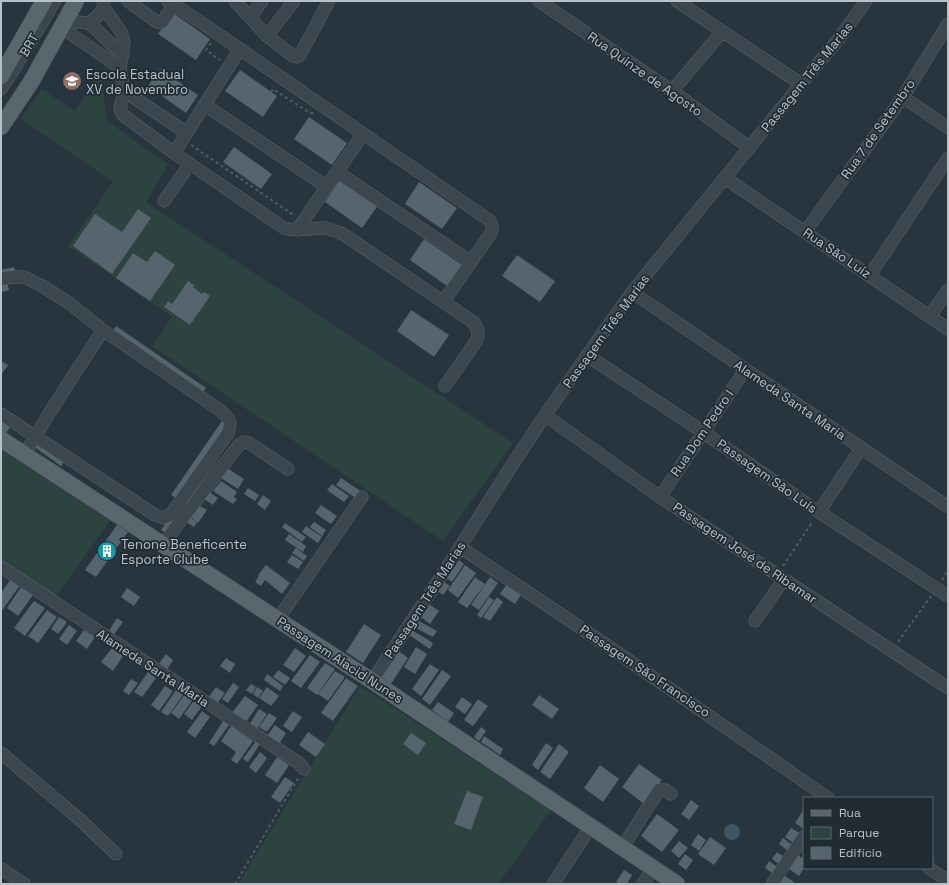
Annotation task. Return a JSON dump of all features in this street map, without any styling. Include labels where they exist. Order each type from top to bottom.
[{"type":"main road","points":[[2,78],[44,1]]},
{"type":"main road","points":[[1,127],[31,82],[76,1]]},
{"type":"main road","name":"Passagem Alacid Nunes","points":[[1,438],[372,681],[677,884]]},
{"type":"street","name":"BRT","points":[[2,78],[18,64],[55,1]]},
{"type":"street","points":[[128,1],[160,23],[171,3],[489,220],[493,229],[491,233],[444,302]]},
{"type":"street","points":[[234,1],[267,36],[297,57],[300,55],[329,1]]},
{"type":"street","points":[[250,18],[262,1]]},
{"type":"street","points":[[267,36],[294,1]]},
{"type":"street","name":"Rua Quinze de Agosto","points":[[539,1],[672,91],[750,148]]},
{"type":"street","points":[[677,1],[801,84]]},
{"type":"street","name":"Passagem Três Marias","points":[[372,681],[460,547],[506,473],[632,292],[801,84],[838,41],[866,1]]},
{"type":"street","points":[[64,24],[90,23],[97,17],[104,4]]},
{"type":"street","points":[[104,4],[121,32],[124,41],[120,69],[124,91],[120,109],[122,115],[174,154],[275,223],[291,230],[324,228],[343,234],[444,302],[478,327],[479,334],[477,340],[445,386]]},
{"type":"street","points":[[90,23],[123,56]]},
{"type":"street","points":[[64,24],[120,69]]},
{"type":"street","name":"Rua 7 de Setembro","points":[[805,232],[903,97],[948,24]]},
{"type":"street","points":[[672,91],[722,32]]},
{"type":"street","points":[[174,154],[240,49]]},
{"type":"street","points":[[124,91],[185,137]]},
{"type":"street","points":[[903,97],[948,128]]},
{"type":"street","points":[[205,105],[326,187]]},
{"type":"street","points":[[297,230],[363,134]]},
{"type":"street","points":[[870,275],[948,158]]},
{"type":"street","points":[[164,201],[190,164]]},
{"type":"street","points":[[337,172],[471,262]]},
{"type":"street","name":"Rua São Luíz","points":[[725,178],[948,329]]},
{"type":"street","points":[[1,279],[24,277],[69,303],[103,330],[221,411],[230,421],[231,426],[228,433],[174,510],[170,515],[164,518],[155,515],[1,414]]},
{"type":"street","points":[[930,316],[948,290]]},
{"type":"street","name":"Alameda Santa Maria","points":[[632,292],[948,507]]},
{"type":"street","points":[[25,453],[103,330]]},
{"type":"street","name":"Passagem São Luís","points":[[588,356],[703,432],[819,512],[948,596]]},
{"type":"street","name":"Rua Dom Pedro I","points":[[660,497],[745,370]]},
{"type":"street","name":"Passagem José de Ribamar","points":[[545,415],[660,497],[948,688]]},
{"type":"street","points":[[163,544],[238,446],[243,442],[248,443],[288,469]]},
{"type":"street","points":[[819,512],[861,448]]},
{"type":"street","points":[[278,619],[362,497]]},
{"type":"street","name":"Passagem São Francisco","points":[[460,547],[605,644],[827,797]]},
{"type":"street","name":"Alameda Santa Maria","points":[[1,568],[299,763],[304,770]]},
{"type":"street","points":[[755,621],[781,577]]},
{"type":"street","points":[[1,753],[72,813],[116,854]]},
{"type":"street","points":[[622,848],[660,790],[665,790],[671,794]]},
{"type":"street","points":[[553,884],[591,826]]},
{"type":"street","points":[[772,884],[803,838]]},
{"type":"street","points":[[1,868],[24,884]]},
{"type":"street","points":[[643,884],[653,868]]},
{"type":"street","points":[[930,869],[948,881]]},
{"type":"path","points":[[218,34],[206,50],[224,63]]},
{"type":"path","points":[[185,137],[296,216],[301,216]]},
{"type":"path","points":[[781,577],[819,512]]},
{"type":"path","points":[[892,651],[937,589],[948,570]]},
{"type":"path","points":[[235,884],[304,770]]},
{"type":"green space","points":[[101,72],[107,121],[168,164],[146,202],[513,443],[443,541],[152,346],[172,317],[68,246],[113,182],[21,119],[42,89],[75,111]]},
{"type":"green space","points":[[1,449],[110,521],[55,598],[1,562]]},
{"type":"green space","points":[[360,686],[551,810],[498,884],[238,884]]},
{"type":"water","points":[[732,824],[739,829],[740,832],[735,839],[732,840],[725,835],[724,832],[729,825]]},
{"type":"building","points":[[173,13],[210,39],[196,60],[158,34]]},
{"type":"building","points":[[160,69],[198,95],[186,113],[148,86]]},
{"type":"building","points":[[240,70],[277,96],[263,117],[225,91]]},
{"type":"building","points":[[309,117],[347,143],[332,165],[294,139]]},
{"type":"building","points":[[234,147],[272,174],[261,189],[223,162]]},
{"type":"building","points":[[339,181],[377,207],[362,228],[325,202]]},
{"type":"building","points":[[419,182],[457,208],[442,229],[405,204]]},
{"type":"building","points":[[138,209],[151,218],[112,274],[73,246],[95,214],[122,232]]},
{"type":"building","points":[[424,239],[462,265],[447,286],[410,260]]},
{"type":"building","points":[[155,251],[175,265],[150,301],[116,278],[133,253],[147,262]]},
{"type":"building","points":[[517,255],[555,281],[540,302],[502,276]]},
{"type":"building","points":[[14,267],[16,274],[1,277],[1,270]]},
{"type":"building","points":[[188,281],[202,294],[204,292],[210,296],[190,325],[164,307],[168,301],[172,304]]},
{"type":"building","points":[[7,282],[9,290],[1,292],[1,284]]},
{"type":"building","points":[[411,310],[449,335],[434,357],[397,331]]},
{"type":"building","points":[[116,326],[206,388],[201,395],[111,333]]},
{"type":"building","points":[[1,361],[8,365],[1,375]]},
{"type":"building","points":[[1,419],[11,426],[6,433],[1,430]]},
{"type":"building","points":[[222,421],[227,425],[176,498],[171,495]]},
{"type":"building","points":[[36,440],[65,460],[61,466],[33,446]]},
{"type":"building","points":[[224,466],[244,479],[238,489],[218,476]]},
{"type":"building","points":[[341,478],[362,492],[357,499],[336,485]]},
{"type":"building","points":[[221,481],[237,492],[234,497],[237,499],[233,504],[213,491]]},
{"type":"building","points":[[332,484],[349,496],[344,502],[327,490]]},
{"type":"building","points":[[248,488],[259,495],[255,501],[244,494]]},
{"type":"building","points":[[207,490],[218,498],[213,505],[201,497]]},
{"type":"building","points":[[263,495],[271,501],[265,510],[257,504]]},
{"type":"building","points":[[196,504],[207,510],[198,523],[188,514]]},
{"type":"building","points":[[321,505],[337,516],[331,524],[315,513]]},
{"type":"building","points":[[172,514],[176,516],[165,532],[161,530]]},
{"type":"building","points":[[186,515],[197,522],[194,527],[183,520]]},
{"type":"building","points":[[314,522],[326,530],[322,536],[310,527]]},
{"type":"building","points":[[285,523],[306,537],[302,542],[282,527]]},
{"type":"building","name":"Tenone Beneficente Esporte Clube","points":[[117,525],[128,532],[96,577],[85,570]]},
{"type":"building","points":[[306,526],[322,537],[318,543],[302,532]]},
{"type":"building","points":[[289,534],[306,546],[303,552],[285,540]]},
{"type":"building","points":[[296,548],[307,556],[304,561],[292,553]]},
{"type":"building","points":[[292,555],[303,562],[298,569],[287,562]]},
{"type":"building","points":[[456,558],[464,564],[452,582],[444,576]]},
{"type":"building","points":[[266,565],[290,583],[282,594],[265,580],[261,586],[255,582],[259,576],[258,575]]},
{"type":"building","points":[[465,565],[476,573],[458,598],[448,590]]},
{"type":"building","points":[[475,577],[485,584],[467,608],[458,602]]},
{"type":"building","points":[[490,577],[498,583],[479,610],[471,605]]},
{"type":"building","points":[[11,579],[20,585],[1,612],[1,593]]},
{"type":"building","points":[[441,580],[450,586],[443,595],[435,589]]},
{"type":"building","points":[[506,585],[521,595],[515,604],[500,594]]},
{"type":"building","points":[[21,587],[33,595],[18,616],[7,608]]},
{"type":"building","points":[[127,588],[140,597],[134,606],[121,597]]},
{"type":"building","points":[[489,597],[494,600],[481,618],[477,615]]},
{"type":"building","points":[[497,597],[503,602],[490,621],[483,617]]},
{"type":"building","points":[[34,601],[45,608],[25,636],[14,628]]},
{"type":"building","points":[[427,603],[439,611],[430,624],[418,615]]},
{"type":"building","points":[[47,610],[57,617],[38,643],[28,636]]},
{"type":"building","points":[[59,617],[67,622],[58,634],[51,629]]},
{"type":"building","points":[[117,618],[123,622],[113,636],[108,632]]},
{"type":"building","points":[[415,619],[437,631],[433,637],[412,626]]},
{"type":"building","points":[[364,624],[381,635],[363,663],[346,652]]},
{"type":"building","points":[[69,625],[77,631],[67,645],[59,639]]},
{"type":"building","points":[[84,630],[95,637],[87,649],[76,641]]},
{"type":"building","points":[[412,630],[433,643],[430,649],[409,635]]},
{"type":"building","points":[[416,647],[427,654],[415,674],[404,667]]},
{"type":"building","points":[[112,648],[123,656],[113,671],[101,662]]},
{"type":"building","points":[[295,648],[306,656],[294,672],[283,665]]},
{"type":"building","points":[[396,649],[408,658],[391,684],[379,676]]},
{"type":"building","points":[[166,654],[173,660],[166,671],[158,665]]},
{"type":"building","points":[[310,655],[320,662],[301,688],[291,681]]},
{"type":"building","points":[[226,658],[235,664],[230,673],[220,666]]},
{"type":"building","points":[[325,663],[335,669],[317,695],[307,688]]},
{"type":"building","points":[[430,664],[439,670],[421,696],[412,689]]},
{"type":"building","points":[[278,670],[290,678],[285,685],[273,677]]},
{"type":"building","points":[[442,670],[451,676],[430,705],[422,699]]},
{"type":"building","points":[[335,671],[345,677],[328,701],[318,694]]},
{"type":"building","points":[[148,672],[156,678],[142,697],[134,692]]},
{"type":"building","points":[[267,674],[283,686],[280,691],[264,680]]},
{"type":"building","points":[[346,678],[358,686],[333,721],[321,713]]},
{"type":"building","points":[[131,679],[138,683],[129,695],[123,691]]},
{"type":"building","points":[[233,683],[239,687],[228,703],[222,699]]},
{"type":"building","points":[[251,684],[256,687],[252,694],[246,690]]},
{"type":"building","points":[[165,686],[173,691],[159,711],[151,705]]},
{"type":"building","points":[[216,687],[225,693],[216,705],[207,699]]},
{"type":"building","points":[[257,687],[263,691],[258,698],[253,694]]},
{"type":"building","points":[[267,687],[279,696],[271,706],[259,698]]},
{"type":"building","points":[[176,690],[183,695],[168,716],[161,712]]},
{"type":"building","points":[[186,693],[194,698],[179,719],[171,713]]},
{"type":"building","points":[[539,695],[559,709],[552,719],[532,705]]},
{"type":"building","points":[[245,696],[258,705],[246,722],[232,713]]},
{"type":"building","points":[[462,697],[472,704],[465,714],[455,707]]},
{"type":"building","points":[[195,699],[203,705],[192,720],[184,714]]},
{"type":"building","points":[[478,699],[488,706],[473,726],[464,720]]},
{"type":"building","points":[[438,702],[454,713],[448,722],[432,710]]},
{"type":"building","points":[[259,709],[267,714],[256,730],[249,725]]},
{"type":"building","points":[[202,711],[210,717],[195,738],[187,732]]},
{"type":"building","points":[[293,711],[302,717],[292,732],[283,726]]},
{"type":"building","points":[[269,713],[277,718],[267,732],[259,727]]},
{"type":"building","points":[[223,721],[229,725],[214,746],[209,743]]},
{"type":"building","points":[[275,725],[286,733],[279,744],[267,736]]},
{"type":"building","points":[[231,726],[253,741],[237,764],[231,760],[236,752],[221,741]]},
{"type":"building","points":[[481,727],[486,731],[479,741],[474,737]]},
{"type":"building","points":[[308,732],[325,744],[316,757],[299,745]]},
{"type":"building","points":[[411,733],[426,743],[418,755],[403,744]]},
{"type":"building","points":[[484,736],[503,749],[500,755],[481,742]]},
{"type":"building","points":[[256,741],[260,744],[248,762],[243,759]]},
{"type":"building","points":[[546,743],[553,748],[538,770],[532,765]]},
{"type":"building","points":[[559,744],[569,752],[550,779],[540,772]]},
{"type":"building","points":[[260,752],[267,758],[256,773],[249,767]]},
{"type":"building","points":[[277,757],[289,765],[277,783],[265,775]]},
{"type":"building","points":[[639,764],[662,780],[644,804],[622,787]]},
{"type":"building","points":[[600,765],[619,779],[603,802],[584,788]]},
{"type":"building","points":[[285,777],[294,783],[280,803],[271,797]]},
{"type":"building","points":[[467,791],[483,797],[471,830],[454,824]]},
{"type":"building","points":[[691,800],[699,806],[689,820],[681,814]]},
{"type":"building","points":[[803,811],[803,828],[795,823]]},
{"type":"building","points":[[657,814],[679,830],[662,852],[641,836]]},
{"type":"building","points":[[791,828],[801,834],[795,844],[785,837]]},
{"type":"building","points":[[698,834],[706,840],[699,851],[691,845]]},
{"type":"building","points":[[710,837],[726,848],[714,865],[698,854]]},
{"type":"building","points":[[783,838],[795,847],[791,853],[779,844]]},
{"type":"building","points":[[679,841],[688,848],[679,858],[671,851]]},
{"type":"building","points":[[777,852],[787,859],[782,866],[772,859]]},
{"type":"building","points":[[795,853],[803,858],[803,869],[799,876],[785,866]]},
{"type":"building","points":[[685,854],[693,860],[686,870],[678,864]]},
{"type":"building","points":[[769,861],[779,868],[775,875],[765,868]]},
{"type":"building","points":[[624,870],[632,875],[627,884],[620,884],[616,882]]},
{"type":"building","points":[[782,874],[794,882],[792,884],[776,884]]},
{"type":"place","name":"Escola Estadual XV de Novembro","points":[[72,81]]},
{"type":"place","name":"Tenone Beneficente Esporte Clube","points":[[107,551]]}]
